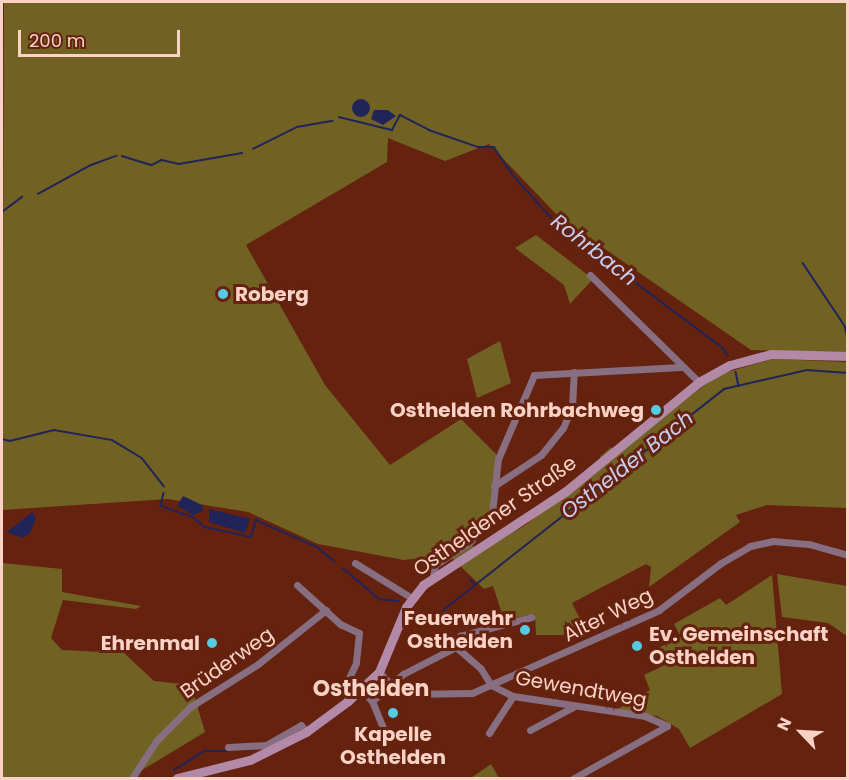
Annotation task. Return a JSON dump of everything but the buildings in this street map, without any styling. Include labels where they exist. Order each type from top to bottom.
[{"type":"main road","name":"Ostheldener Straße","points":[[177,778],[250,760],[306,732],[348,701],[379,672],[412,598],[433,576],[566,491],[699,381],[730,365],[771,354],[848,356]]},
{"type":"street","points":[[590,275],[681,367],[699,381]]},
{"type":"street","points":[[433,576],[435,565],[471,541],[487,523],[492,513],[498,459],[534,375],[681,367]]},
{"type":"street","points":[[494,486],[540,455],[563,428],[572,407],[574,372]]},
{"type":"street","name":"Alter Weg","points":[[392,686],[407,694],[461,694],[490,685],[659,610],[722,562],[750,546],[772,541],[809,544],[848,555]]},
{"type":"street","points":[[355,563],[412,598]]},
{"type":"street","points":[[297,585],[340,624],[359,633],[356,663],[345,687],[348,701]]},
{"type":"street","name":"Brüderweg","points":[[132,778],[157,740],[190,707],[258,664],[326,610]]},
{"type":"street","points":[[372,701],[392,686],[403,674],[456,647],[460,636],[532,617]]},
{"type":"street","points":[[456,647],[481,669],[490,685]]},
{"type":"street","points":[[379,672],[392,686]]},
{"type":"street","name":"Gewendtweg","points":[[490,685],[513,696],[573,707],[645,716],[667,726],[574,778]]},
{"type":"street","points":[[362,690],[372,701],[388,740]]},
{"type":"street","points":[[489,733],[513,696]]},
{"type":"street","points":[[530,730],[573,707]]},
{"type":"street","name":"Ostheldener Straße","points":[[228,747],[266,745],[301,725],[306,732]]},
{"type":"shaded area","points":[[4,2],[847,2],[847,353],[751,350],[560,218],[489,144],[445,161],[388,138],[387,162],[246,245],[325,385],[390,465],[461,419],[499,457],[493,514],[471,544],[479,552],[524,526],[606,465],[600,457],[611,447],[616,454],[717,375],[773,359],[847,362],[847,508],[767,505],[736,515],[740,522],[649,587],[651,567],[646,564],[572,603],[581,621],[563,635],[536,635],[535,614],[504,620],[493,586],[484,589],[451,557],[426,572],[421,558],[404,560],[318,544],[248,512],[168,499],[2,510]]},
{"type":"shaded area","points":[[357,99],[365,99],[370,104],[368,115],[357,117],[352,112],[352,104]]},
{"type":"shaded area","points":[[374,110],[388,110],[396,116],[383,125],[371,119]]},
{"type":"shaded area","points":[[536,235],[593,279],[570,304],[564,285],[515,248]]},
{"type":"shaded area","points":[[500,341],[511,383],[477,398],[467,359]]},
{"type":"shaded area","points":[[183,496],[202,505],[203,511],[193,515],[177,506]]},
{"type":"shaded area","points":[[209,509],[250,519],[245,533],[209,522]]},
{"type":"shaded area","points":[[32,512],[36,518],[30,533],[22,538],[7,532]]},
{"type":"shaded area","points":[[2,563],[62,569],[62,592],[141,606],[136,609],[63,600],[51,638],[62,650],[124,653],[154,681],[191,685],[205,732],[129,778],[2,778]]},
{"type":"shaded area","points":[[777,574],[847,586],[847,636],[828,623],[782,617]]},
{"type":"shaded area","points":[[772,575],[782,694],[690,748],[679,729],[657,716],[616,710],[650,690],[644,675],[669,663],[658,648],[681,637],[674,624],[720,598],[726,605]]},
{"type":"shaded area","points":[[491,764],[499,778],[471,778]]},
{"type":"waterway","name":"Rohrbach","points":[[339,117],[392,130],[400,115],[429,130],[478,147],[494,147],[512,174],[556,223],[723,348],[728,356]]},
{"type":"waterway","name":"Rohrbach","points":[[253,149],[297,127],[332,121]]},
{"type":"waterway","name":"Rohrbach","points":[[122,156],[152,165],[162,160],[179,164],[242,153]]},
{"type":"waterway","name":"Rohrbach","points":[[38,194],[91,165],[116,156]]},
{"type":"waterway","name":"Rohrbach","points":[[2,212],[22,197]]},
{"type":"waterway","points":[[803,263],[845,326],[848,338]]},
{"type":"waterway","name":"Osthelder Bach","points":[[432,619],[724,389],[807,370],[848,373]]},
{"type":"waterway","name":"Rohrbach","points":[[736,372],[739,386]]},
{"type":"waterway","points":[[2,439],[10,441],[54,430],[112,440],[142,458],[164,486]]},
{"type":"waterway","points":[[164,493],[161,506],[193,517],[205,527],[251,537],[256,520],[317,547],[334,561]]},
{"type":"waterway","points":[[343,568],[379,599],[399,601]]},
{"type":"waterway","name":"Osthelder Bach","points":[[470,579],[476,585]]},
{"type":"waterway","name":"Osthelder Bach","points":[[174,770],[205,751],[227,751]]},
{"type":"place","name":"Roberg","points":[[223,294]]},
{"type":"place","name":"Osthelden Rohrbachweg","points":[[656,410]]},
{"type":"place","name":"Feuerwehr Osthelden","points":[[525,630]]},
{"type":"place","name":"Ehrenmal","points":[[212,643]]},
{"type":"place","name":"Ev. Gemeinschaft Osthelden","points":[[637,646]]},
{"type":"place","name":"Kapelle Osthelden","points":[[393,713]]},
{"type":"district","name":"Osthelden","points":[[371,689]]}]
